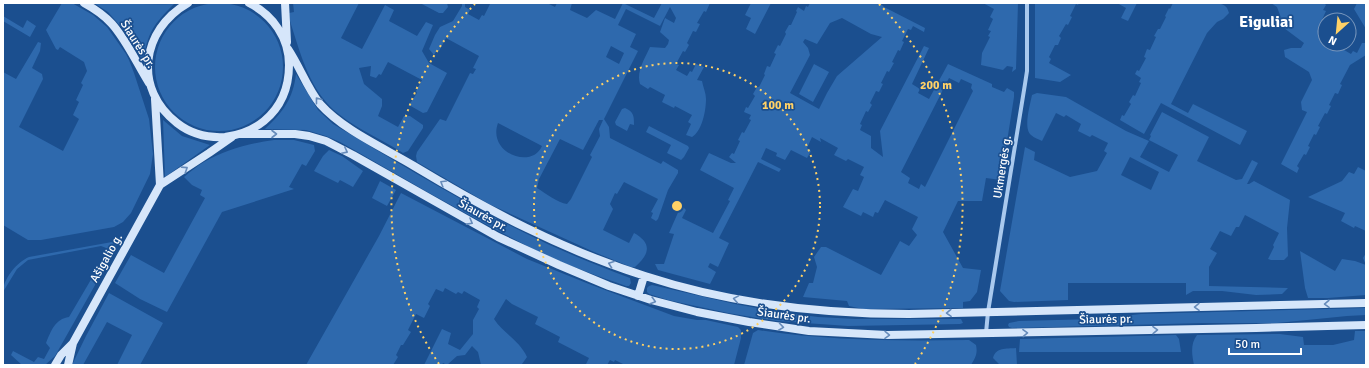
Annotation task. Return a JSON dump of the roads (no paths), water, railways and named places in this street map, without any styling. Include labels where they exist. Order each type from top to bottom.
[{"type":"main road","name":"Šiaurės pr.","points":[[84,3],[103,16],[112,25],[124,41],[161,108],[170,118],[181,126],[193,132],[212,137],[295,134],[326,141],[354,155],[466,220],[525,251],[591,279],[638,296],[697,312],[809,331],[887,335],[1366,325]]},
{"type":"main road","points":[[150,86],[148,62],[150,49],[155,37],[161,26],[170,16],[188,3]]},
{"type":"main road","name":"Šiaurės pr.","points":[[249,3],[257,7],[269,17],[280,31],[316,98],[330,114],[343,125],[449,187],[528,229],[569,248],[644,276],[719,296],[818,311],[859,314],[1366,303]]},
{"type":"main road","points":[[236,135],[251,130],[261,124],[278,106],[287,85],[289,73],[285,3]]},
{"type":"main road","points":[[155,96],[160,185]]},
{"type":"main road","name":"Ašigalio g.","points":[[68,365],[73,343],[160,185],[236,135]]},
{"type":"main road","points":[[638,296],[644,276]]},
{"type":"main road","name":"Ašigalio g.","points":[[55,365],[61,355],[73,343]]},
{"type":"street","name":"Ukmergės g.","points":[[986,334],[988,312],[1027,71],[1027,3]]},
{"type":"district","name":"Eiguliai","points":[[1266,21]]}]
